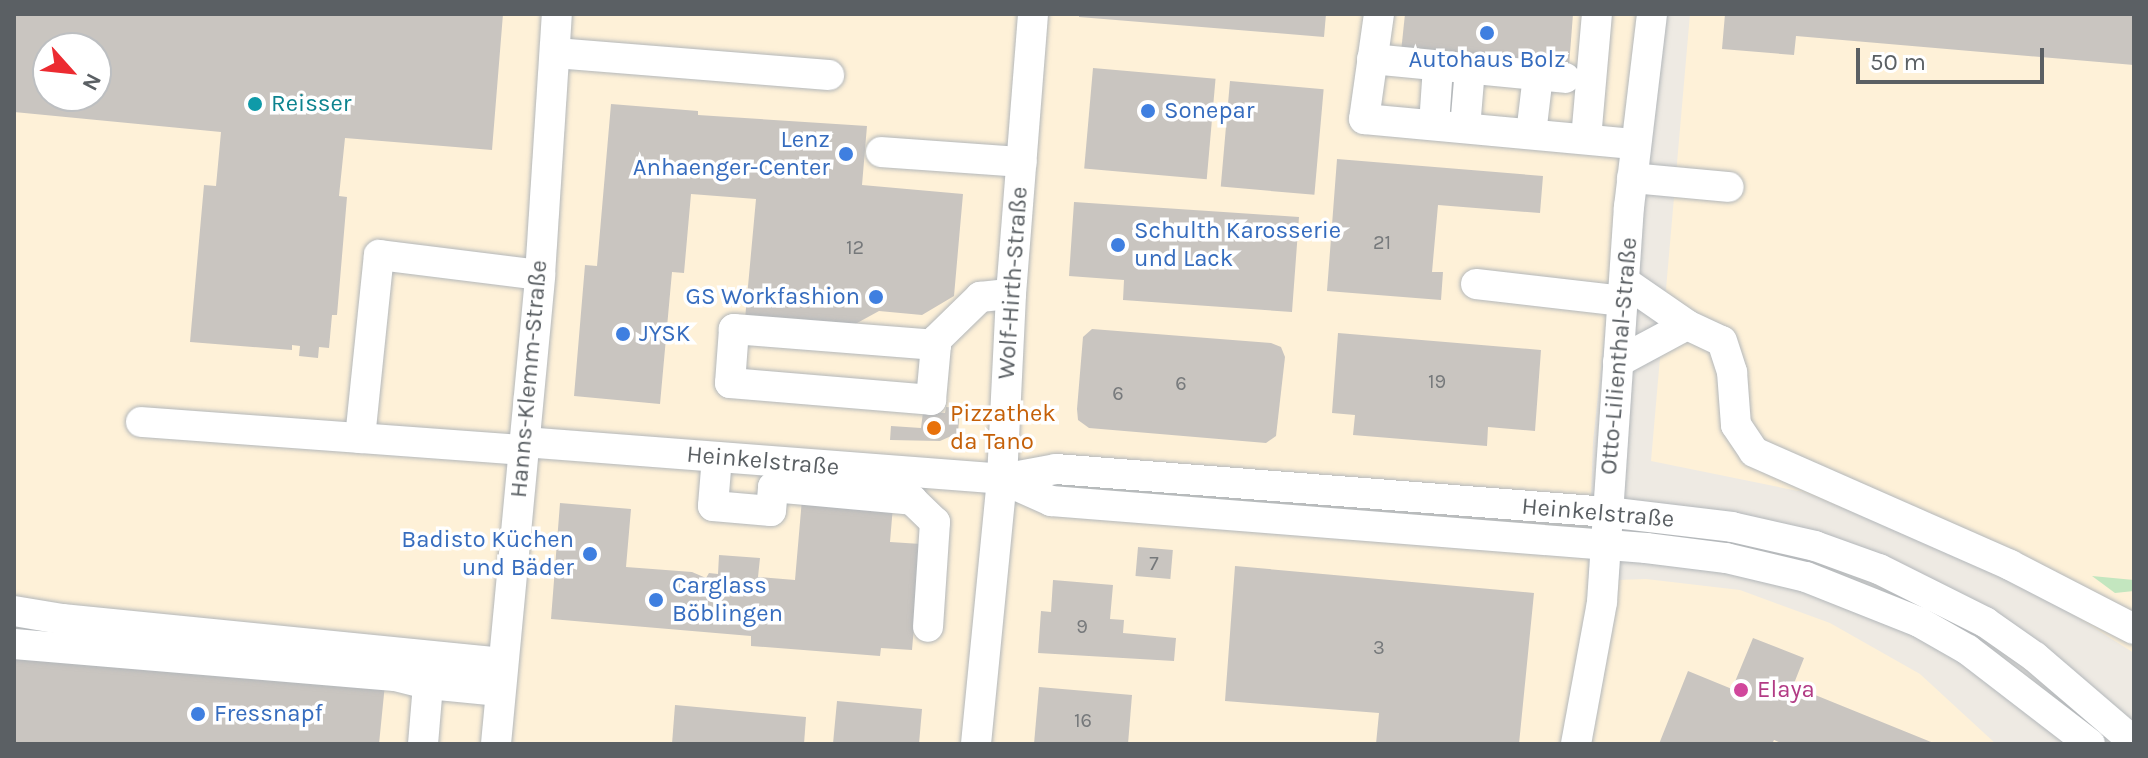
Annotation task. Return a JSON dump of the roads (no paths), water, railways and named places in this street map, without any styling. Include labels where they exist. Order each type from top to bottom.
[{"type":"street","name":"Hanns-Klemm-Straße","points":[[496,744],[540,275],[557,14]]},
{"type":"street","name":"Wolf-Hirth-Straße","points":[[976,744],[1002,479],[1011,294],[1033,14]]},
{"type":"street","points":[[1379,14],[1364,119],[1636,144]]},
{"type":"street","points":[[1586,139],[1597,14]]},
{"type":"street","name":"Otto-Lilienthal-Straße","points":[[1576,744],[1602,602],[1632,178],[1652,14]]},
{"type":"street","points":[[555,53],[829,75]]},
{"type":"street","points":[[1372,59],[1552,76],[1531,134]]},
{"type":"street","points":[[1434,125],[1438,66]]},
{"type":"street","points":[[1465,128],[1470,69]]},
{"type":"street","points":[[881,152],[1022,162]]},
{"type":"street","points":[[1632,178],[1729,187]]},
{"type":"street","points":[[360,438],[379,255],[540,275]]},
{"type":"street","points":[[1476,284],[1624,292],[1722,341],[1732,372],[1736,425],[1754,452],[2073,590],[2121,605],[2134,601]]},
{"type":"street","points":[[936,345],[734,329],[730,383],[931,400],[936,345],[936,340],[980,297],[1011,294]]},
{"type":"street","points":[[1618,362],[1687,325]]},
{"type":"street","name":"Heinkelstraße","points":[[141,422],[404,440],[462,447],[523,446],[717,457],[1002,479],[1056,469],[1607,512],[1732,527],[1815,546],[1879,569],[1985,622],[2035,657],[2134,742]]},
{"type":"street","points":[[717,457],[713,506],[771,511],[773,487],[912,500],[935,522],[928,627]]},
{"type":"street","name":"Heinkelstraße","points":[[1002,479],[1051,501],[1726,558],[1806,577],[1867,598],[1919,622],[1968,650],[2090,744]]},
{"type":"street","points":[[2073,590],[2134,629]]},
{"type":"street","points":[[14,611],[502,677]]},
{"type":"street","points":[[14,644],[395,676],[428,684],[502,677]]},
{"type":"street","points":[[423,744],[428,684]]},
{"type":"place","name":"Autohaus Bolz","points":[[1487,33]]},
{"type":"place","name":"Reisser","points":[[255,104]]},
{"type":"place","name":"Sonepar","points":[[1148,111]]},
{"type":"place","name":"Lenz Anhaenger-Center","points":[[846,154]]},
{"type":"place","name":"Schulth Karosserie und Lack","points":[[1118,245]]},
{"type":"place","name":"GS Workfashion","points":[[876,297]]},
{"type":"place","name":"JYSK","points":[[623,334]]},
{"type":"place","name":"Pizzathek da Tano","points":[[934,428]]},
{"type":"place","name":"Badisto Küchen und Bäder","points":[[590,554]]},
{"type":"place","name":"Carglass Böblingen","points":[[656,600]]},
{"type":"place","name":"Elaya","points":[[1741,690]]},
{"type":"place","name":"Fressnapf","points":[[198,714]]}]
